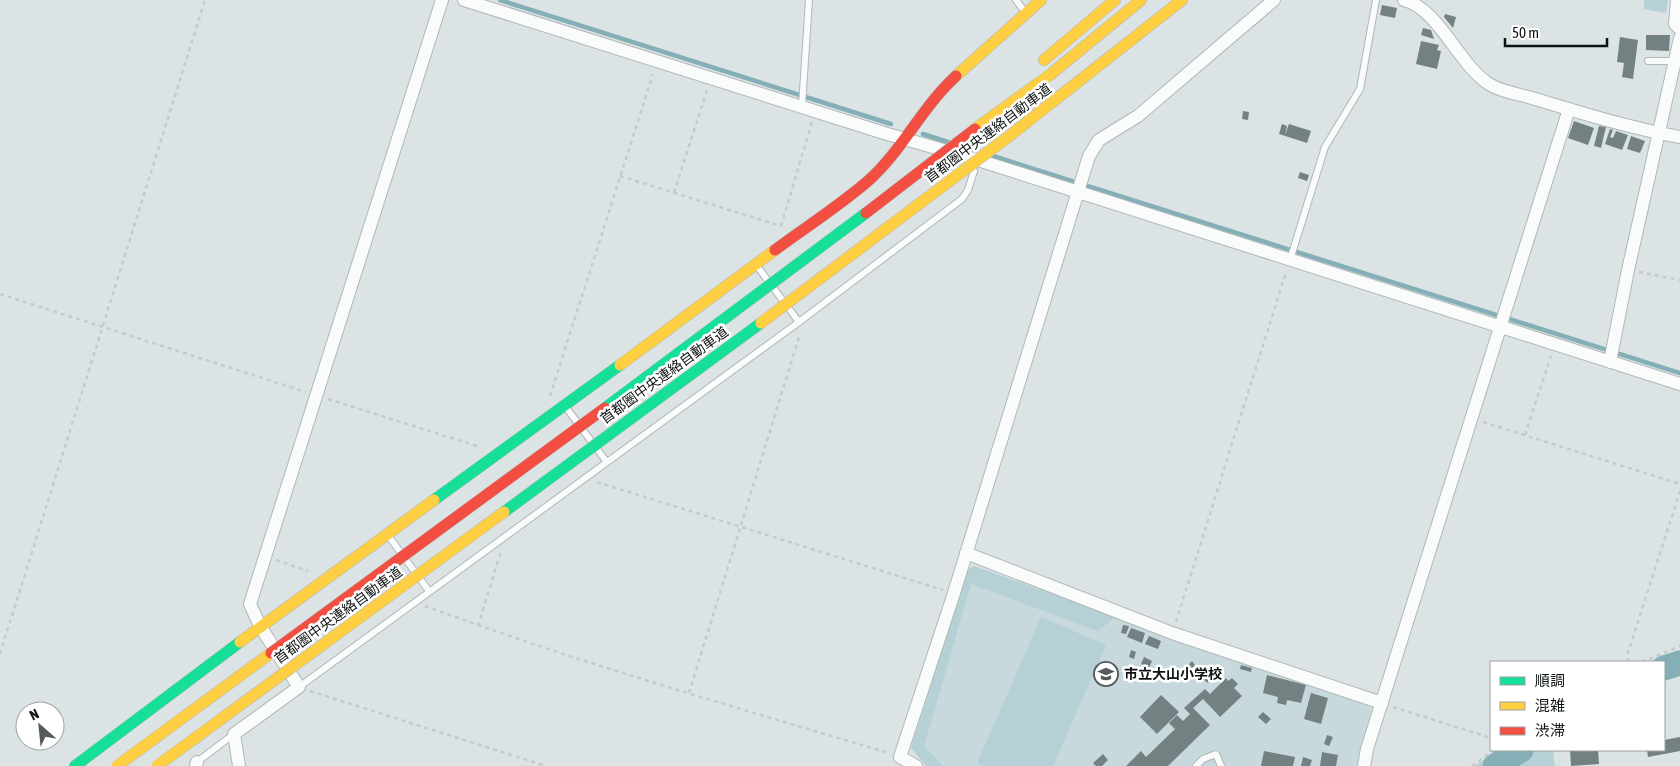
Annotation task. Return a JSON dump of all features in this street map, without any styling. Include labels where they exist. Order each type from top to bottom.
[{"type":"main road","points":[[75,766],[322,580],[565,406],[868,180],[881,168],[938,92],[1041,0]]},
{"type":"main road","points":[[1031,71],[1115,0]]},
{"type":"main road","name":"首都圏中央連絡自動車道","points":[[117,766],[832,239],[973,126],[1051,74],[1142,0]]},
{"type":"main road","name":"首都圏中央連絡自動車道","points":[[157,766],[796,297],[1008,137],[1182,0]]},
{"type":"main road","points":[[973,126],[1009,90]]},
{"type":"street","points":[[239,766],[234,734],[299,687],[260,626],[250,604],[318,396],[442,0]]},
{"type":"street","points":[[464,0],[884,133],[905,137],[978,160],[1680,384]]},
{"type":"street","points":[[916,766],[900,757],[954,593],[1010,406],[1079,193],[1089,156],[1099,140],[1138,116],[1274,0]]},
{"type":"street","points":[[1404,0],[1411,2],[1428,14],[1476,75],[1492,86],[1569,109],[1680,137]]},
{"type":"street","points":[[1677,0],[1676,24],[1680,29]]},
{"type":"street","points":[[1610,362],[1628,270],[1680,38]]},
{"type":"street","points":[[1364,766],[1367,749],[1470,418],[1569,109]]},
{"type":"street","points":[[966,553],[1172,633],[1382,703]]},
{"type":"lane","points":[[802,106],[808,0]]},
{"type":"lane","points":[[1016,0],[1026,14]]},
{"type":"lane","points":[[1290,260],[1325,147],[1360,89],[1376,0]]},
{"type":"lane","points":[[1648,61],[1674,61]]},
{"type":"lane","points":[[299,687],[799,322],[962,199],[968,190],[978,160]]},
{"type":"lane","points":[[756,265],[799,322]]},
{"type":"lane","points":[[565,406],[606,462]]},
{"type":"lane","points":[[387,533],[429,591]]},
{"type":"lane","points":[[195,765],[234,734]]},
{"type":"lane","points":[[1196,766],[1203,759],[1216,754],[1222,766]]},
{"type":"path","points":[[0,654],[205,0]]},
{"type":"path","points":[[565,406],[549,396],[658,60]]},
{"type":"path","points":[[674,193],[711,77]]},
{"type":"path","points":[[781,226],[816,110]]},
{"type":"path","points":[[620,176],[781,226],[791,239]]},
{"type":"path","points":[[1172,633],[1290,260]]},
{"type":"path","points":[[1628,270],[1680,280]]},
{"type":"path","points":[[0,294],[480,447],[493,457]]},
{"type":"path","points":[[689,693],[801,331],[799,322]]},
{"type":"path","points":[[1525,435],[1555,344]]},
{"type":"path","points":[[1470,418],[1680,484]]},
{"type":"path","points":[[584,478],[954,593]]},
{"type":"path","points":[[1628,661],[1627,656],[1680,491]]},
{"type":"path","points":[[478,626],[504,537]]},
{"type":"path","points":[[265,556],[312,572],[322,580]]},
{"type":"path","points":[[414,602],[478,626],[900,757]]},
{"type":"path","points":[[1644,661],[1680,646]]},
{"type":"path","points":[[299,687],[546,766]]},
{"type":"path","points":[[1382,703],[1490,738]]},
{"type":"path","points":[[1472,766],[1493,751]]},
{"type":"shaded area","points":[[1644,0],[1668,0],[1666,13],[1644,9]]},
{"type":"shaded area","name":"市立大山小学校","points":[[974,566],[1234,660],[1369,704],[1373,713],[1357,766],[926,766],[911,748],[968,569]]},
{"type":"shaded area","points":[[974,566],[1116,617],[1098,631],[971,584],[924,746],[943,766],[926,766],[911,748],[968,569]]},
{"type":"shaded area","points":[[1041,617],[1106,645],[1053,766],[985,766],[977,763]]},
{"type":"shaded area","points":[[1680,650],[1680,658],[1665,663],[1665,661],[1652,661]]},
{"type":"shaded area","points":[[1498,751],[1509,751],[1485,766],[1474,766]]},
{"type":"shaded area","points":[[1528,751],[1556,751],[1553,753],[1555,766],[1509,766],[1509,763]]},
{"type":"building","points":[[1382,5],[1397,8],[1395,18],[1380,15]]},
{"type":"building","points":[[1445,14],[1456,17],[1453,28],[1444,17]]},
{"type":"building","points":[[1423,28],[1431,30],[1434,39],[1421,35]]},
{"type":"building","points":[[1646,35],[1670,35],[1669,51],[1646,50]]},
{"type":"building","points":[[1620,37],[1638,40],[1633,79],[1622,77],[1624,63],[1617,62]]},
{"type":"building","points":[[1421,41],[1439,45],[1437,50],[1441,51],[1437,69],[1416,64]]},
{"type":"building","points":[[1243,111],[1249,112],[1248,120],[1242,119]]},
{"type":"building","points":[[1574,121],[1594,128],[1588,145],[1568,138]]},
{"type":"building","points":[[1282,124],[1287,126],[1285,135],[1289,124],[1311,131],[1307,143],[1279,134]]},
{"type":"building","points":[[1599,126],[1606,127],[1601,148],[1594,146]]},
{"type":"building","points":[[1610,129],[1613,130],[1610,137],[1613,138],[1616,131],[1628,135],[1622,150],[1605,144]]},
{"type":"building","points":[[1631,136],[1645,141],[1640,153],[1627,149]]},
{"type":"building","points":[[1300,172],[1309,175],[1307,181],[1298,178]]},
{"type":"building","points":[[1123,625],[1129,626],[1126,634],[1121,633]]},
{"type":"building","points":[[1131,628],[1145,633],[1142,643],[1127,637]]},
{"type":"building","points":[[1149,636],[1161,641],[1158,649],[1145,644]]},
{"type":"building","points":[[1131,650],[1136,652],[1134,659],[1129,657]]},
{"type":"building","points":[[1144,657],[1152,661],[1149,668],[1141,664]]},
{"type":"building","points":[[1192,661],[1195,665],[1191,669],[1188,665]]},
{"type":"building","points":[[1241,665],[1252,668],[1251,672],[1240,669]]},
{"type":"building","points":[[1211,670],[1215,674],[1208,683],[1203,679]]},
{"type":"building","points":[[1267,675],[1306,685],[1301,703],[1287,700],[1286,705],[1277,703],[1278,697],[1263,693]]},
{"type":"building","points":[[1226,678],[1228,681],[1232,678],[1238,684],[1234,688],[1242,696],[1220,717],[1203,699],[1193,708],[1210,725],[1168,766],[1126,766],[1141,751],[1146,757],[1175,729],[1169,723],[1177,715],[1183,721],[1190,714],[1184,708],[1205,689],[1210,694]]},
{"type":"building","points":[[1311,693],[1328,698],[1321,724],[1304,719]]},
{"type":"building","points":[[1161,695],[1179,712],[1157,734],[1140,717]]},
{"type":"building","points":[[1263,712],[1271,719],[1266,724],[1258,717]]},
{"type":"building","points":[[1327,735],[1333,737],[1329,746],[1324,744]]},
{"type":"building","points":[[1680,737],[1680,751],[1648,757],[1647,751],[1665,751],[1665,740]]},
{"type":"building","points":[[1264,751],[1295,757],[1293,766],[1261,766]]},
{"type":"building","points":[[1570,751],[1598,751],[1599,764],[1571,766]]},
{"type":"building","points":[[1322,752],[1338,755],[1336,766],[1320,766]]},
{"type":"building","points":[[1103,754],[1108,760],[1102,766],[1096,766],[1093,763]]},
{"type":"building","points":[[1303,757],[1312,760],[1310,766],[1301,766]]},
{"type":"waterway","points":[[500,0],[891,124]]},
{"type":"waterway","points":[[923,134],[948,142]]},
{"type":"waterway","points":[[993,156],[1680,373]]},
{"type":"waterway","points":[[1665,668],[1680,663]]},
{"type":"waterway","points":[[1495,766],[1519,751]]},
{"type":"traffic: fast","points":[[605,408],[866,213]]},
{"type":"traffic: fast","points":[[504,512],[761,323]]},
{"type":"traffic: fast","points":[[434,500],[620,365]]},
{"type":"traffic: fast","points":[[75,766],[240,642]]},
{"type":"traffic: slow","points":[[956,76],[1041,0]]},
{"type":"traffic: slow","points":[[1044,60],[1115,0]]},
{"type":"traffic: slow","points":[[975,129],[1051,74],[1141,0]]},
{"type":"traffic: slow","points":[[1008,137],[1182,0]]},
{"type":"traffic: slow","points":[[761,323],[1008,137]]},
{"type":"traffic: slow","points":[[620,365],[775,250]]},
{"type":"traffic: slow","points":[[240,642],[434,500]]},
{"type":"traffic: slow","points":[[157,766],[504,512]]},
{"type":"traffic: slow","points":[[117,766],[271,653]]},
{"type":"traffic: jam","points":[[775,250],[868,181],[891,156],[933,101],[956,76]]},
{"type":"traffic: jam","points":[[866,213],[975,129]]},
{"type":"traffic: jam","points":[[271,653],[605,408]]},
{"type":"place","name":"市立大山小学校","points":[[1106,674]]}]
